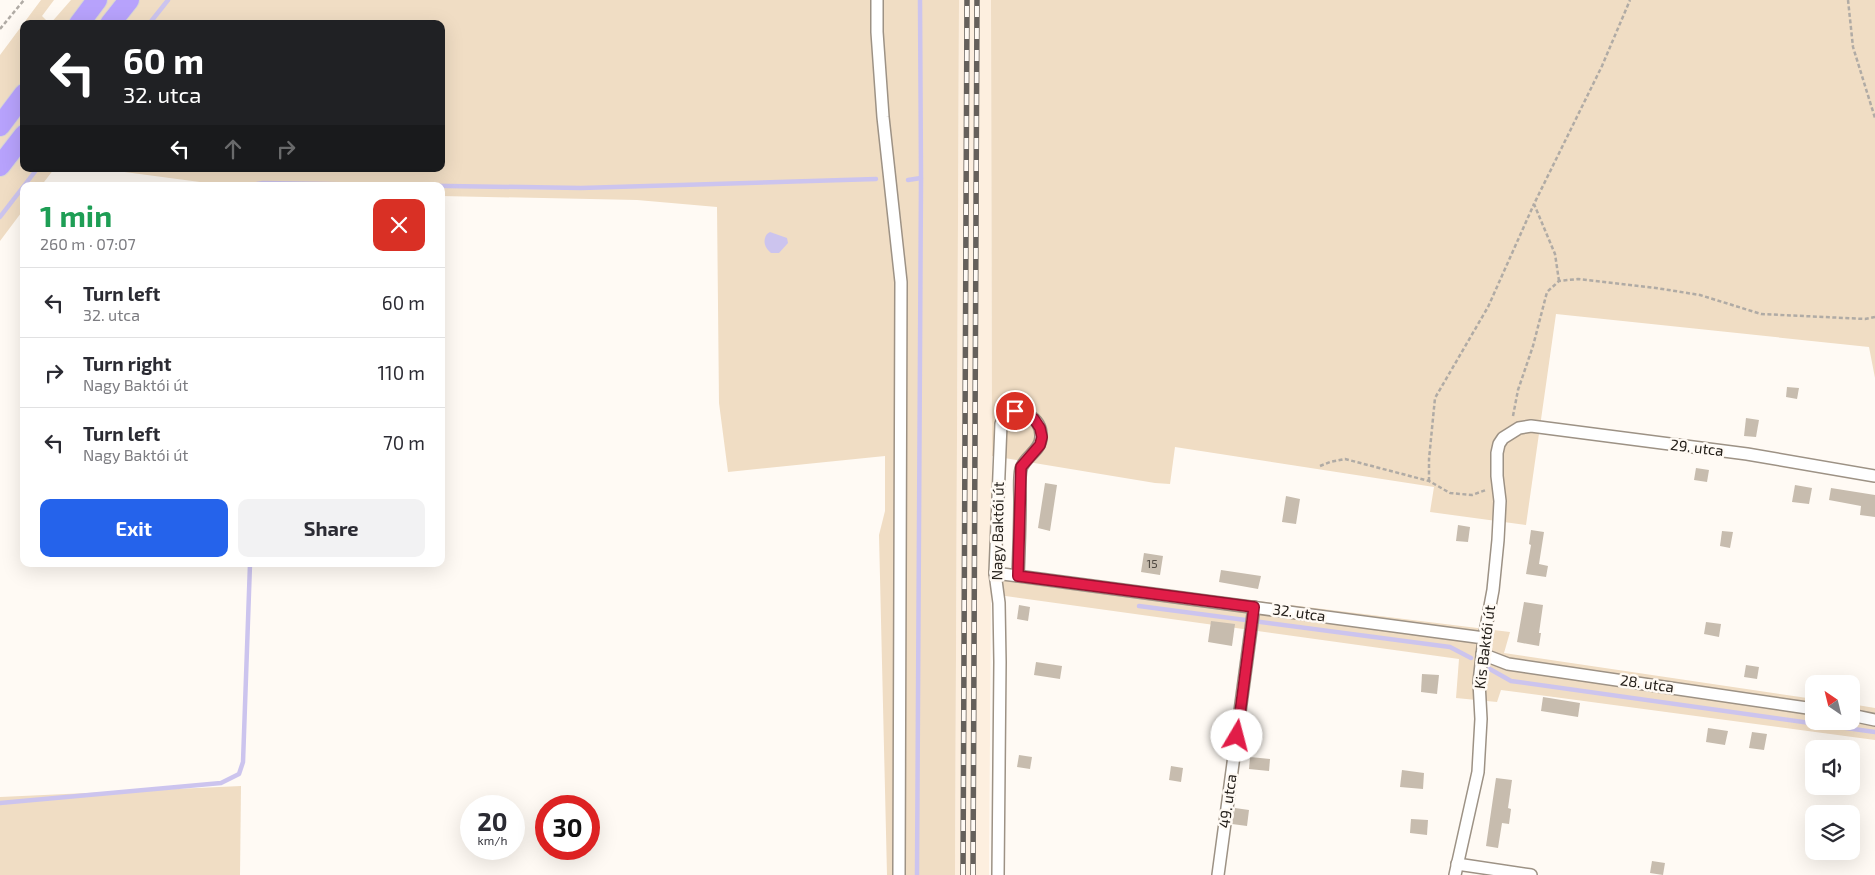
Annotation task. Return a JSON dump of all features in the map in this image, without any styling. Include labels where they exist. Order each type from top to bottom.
[{"type":"highway","points":[[82,20],[98,0]]},
{"type":"highway","points":[[113,20],[128,0]]},
{"type":"highway","points":[[0,126],[20,99]]},
{"type":"highway","points":[[0,166],[20,140]]},
{"type":"street","points":[[878,0],[877,32],[883,117],[901,282],[899,875]]},
{"type":"street","name":"Nagy Baktói út","points":[[998,875],[1000,662],[999,603],[995,573],[1001,424],[1004,416],[1015,411],[1034,419],[1040,428],[1042,437],[1040,445],[1021,467],[1018,576]]},
{"type":"street","name":"29. utca","points":[[1515,430],[1530,426],[1737,453],[1875,476]]},
{"type":"street","name":"Kis Baktói út","points":[[1456,869],[1478,772],[1481,720],[1479,682],[1484,638],[1493,590],[1498,540],[1500,501],[1497,476],[1499,444],[1503,438],[1515,430]]},
{"type":"street","name":"32. utca","points":[[995,573],[1484,638]]},
{"type":"street","name":"49. utca","points":[[1218,875],[1254,607]]},
{"type":"street","name":"28. utca","points":[[1482,654],[1508,664],[1805,708]]},
{"type":"street","points":[[1860,717],[1875,720]]},
{"type":"street","points":[[1456,869],[1531,875]]},
{"type":"path","points":[[0,29],[24,0]]},
{"type":"path","points":[[1429,481],[1436,398],[1488,307],[1534,204],[1602,66],[1630,0]]},
{"type":"path","points":[[1848,0],[1853,47],[1875,118]]},
{"type":"path","points":[[1534,204],[1555,254],[1559,281]]},
{"type":"path","points":[[1515,430],[1518,390],[1533,346],[1547,292],[1559,281],[1578,279],[1700,295],[1762,314],[1849,319],[1875,317]]},
{"type":"path","points":[[1320,466],[1345,459],[1429,481],[1450,493],[1472,495],[1483,492],[1491,486],[1497,476]]},
{"type":"shaded area","points":[[41,0],[54,0],[42,16],[46,20],[26,20]]},
{"type":"shaded area","points":[[71,0],[959,0],[955,875],[887,875],[879,535],[885,511],[885,456],[728,472],[719,403],[717,207],[637,200],[445,196],[445,182],[200,182],[125,172],[445,172],[445,20],[54,20]]},
{"type":"shaded area","points":[[959,0],[991,0],[992,456],[989,875],[955,875]]},
{"type":"shaded area","points":[[991,0],[1875,0],[1875,378],[1869,347],[1556,314],[1526,525],[1430,512],[1434,487],[1175,447],[1170,484],[992,456]]},
{"type":"shaded area","points":[[20,28],[20,172],[52,172],[44,182],[20,182],[20,214],[0,241],[0,55]]},
{"type":"shaded area","points":[[770,232],[787,238],[788,243],[779,253],[771,253],[766,247],[764,242],[767,234]]},
{"type":"shaded area","points":[[991,568],[1510,632],[1504,653],[1805,698],[1805,730],[1860,730],[1860,706],[1875,708],[1875,740],[1501,690],[1497,702],[1456,698],[1459,659],[991,594]]},
{"type":"shaded area","points":[[241,786],[240,875],[0,875],[0,797]]},
{"type":"building","points":[[1787,387],[1799,388],[1797,399],[1786,397]]},
{"type":"building","points":[[1746,418],[1759,420],[1756,437],[1744,436]]},
{"type":"building","points":[[1696,468],[1709,470],[1707,482],[1694,480]]},
{"type":"building","points":[[1045,483],[1057,485],[1050,531],[1038,528]]},
{"type":"building","points":[[1795,485],[1812,488],[1809,504],[1792,502]]},
{"type":"building","points":[[1831,488],[1875,495],[1875,517],[1860,515],[1861,506],[1829,500]]},
{"type":"building","points":[[1286,496],[1300,499],[1296,524],[1282,522]]},
{"type":"building","points":[[1458,525],[1470,527],[1468,542],[1456,541]]},
{"type":"building","points":[[1531,530],[1544,532],[1539,564],[1548,566],[1546,577],[1526,574],[1531,545],[1529,544]]},
{"type":"building","points":[[1722,531],[1733,532],[1730,548],[1720,546]]},
{"type":"building","points":[[1144,553],[1163,556],[1160,575],[1141,572]]},
{"type":"building","points":[[1221,570],[1261,576],[1258,589],[1219,582]]},
{"type":"building","points":[[1524,602],[1543,605],[1539,646],[1517,642]]},
{"type":"building","points":[[1019,605],[1030,607],[1028,621],[1017,619]]},
{"type":"building","points":[[1211,621],[1235,624],[1232,646],[1208,642]]},
{"type":"building","points":[[1706,622],[1721,624],[1719,637],[1704,634]]},
{"type":"building","points":[[1036,662],[1062,666],[1060,679],[1034,675]]},
{"type":"building","points":[[1746,665],[1759,667],[1757,679],[1744,677]]},
{"type":"building","points":[[1422,674],[1439,675],[1437,694],[1421,692]]},
{"type":"building","points":[[1543,697],[1580,703],[1578,717],[1541,711]]},
{"type":"building","points":[[1708,728],[1728,731],[1725,745],[1706,742]]},
{"type":"building","points":[[1752,732],[1767,734],[1764,750],[1749,748]]},
{"type":"building","points":[[1019,755],[1032,757],[1030,769],[1017,767]]},
{"type":"building","points":[[1250,757],[1270,759],[1269,771],[1249,769]]},
{"type":"building","points":[[1171,766],[1183,768],[1181,782],[1169,780]]},
{"type":"building","points":[[1402,770],[1424,773],[1423,789],[1400,787]]},
{"type":"building","points":[[1496,778],[1512,780],[1508,808],[1511,809],[1509,824],[1502,823],[1498,848],[1486,846]]},
{"type":"building","points":[[1235,808],[1249,810],[1247,826],[1232,824]]},
{"type":"building","points":[[1411,819],[1428,820],[1427,835],[1410,833]]},
{"type":"building","points":[[1652,861],[1665,863],[1663,875],[1650,873]]},
{"type":"waterway","points":[[152,20],[168,0]]},
{"type":"waterway","points":[[917,875],[921,178],[920,0]]},
{"type":"waterway","points":[[27,182],[35,172]]},
{"type":"waterway","points":[[908,180],[921,178]]},
{"type":"waterway","points":[[445,186],[581,188],[876,179]]},
{"type":"waterway","points":[[0,217],[20,191]]},
{"type":"waterway","points":[[0,803],[221,783],[239,774],[243,762],[250,567]]},
{"type":"waterway","points":[[1139,606],[1450,647],[1471,658]]},
{"type":"waterway","points":[[1488,668],[1511,681],[1875,732]]},
{"type":"railway","points":[[963,875],[967,0]]},
{"type":"railway","points":[[973,875],[977,0]]},
{"type":"route","points":[[1015,411],[1034,419],[1040,428],[1042,437],[1040,445],[1021,467],[1018,576],[1254,607],[1237,736]]}]
